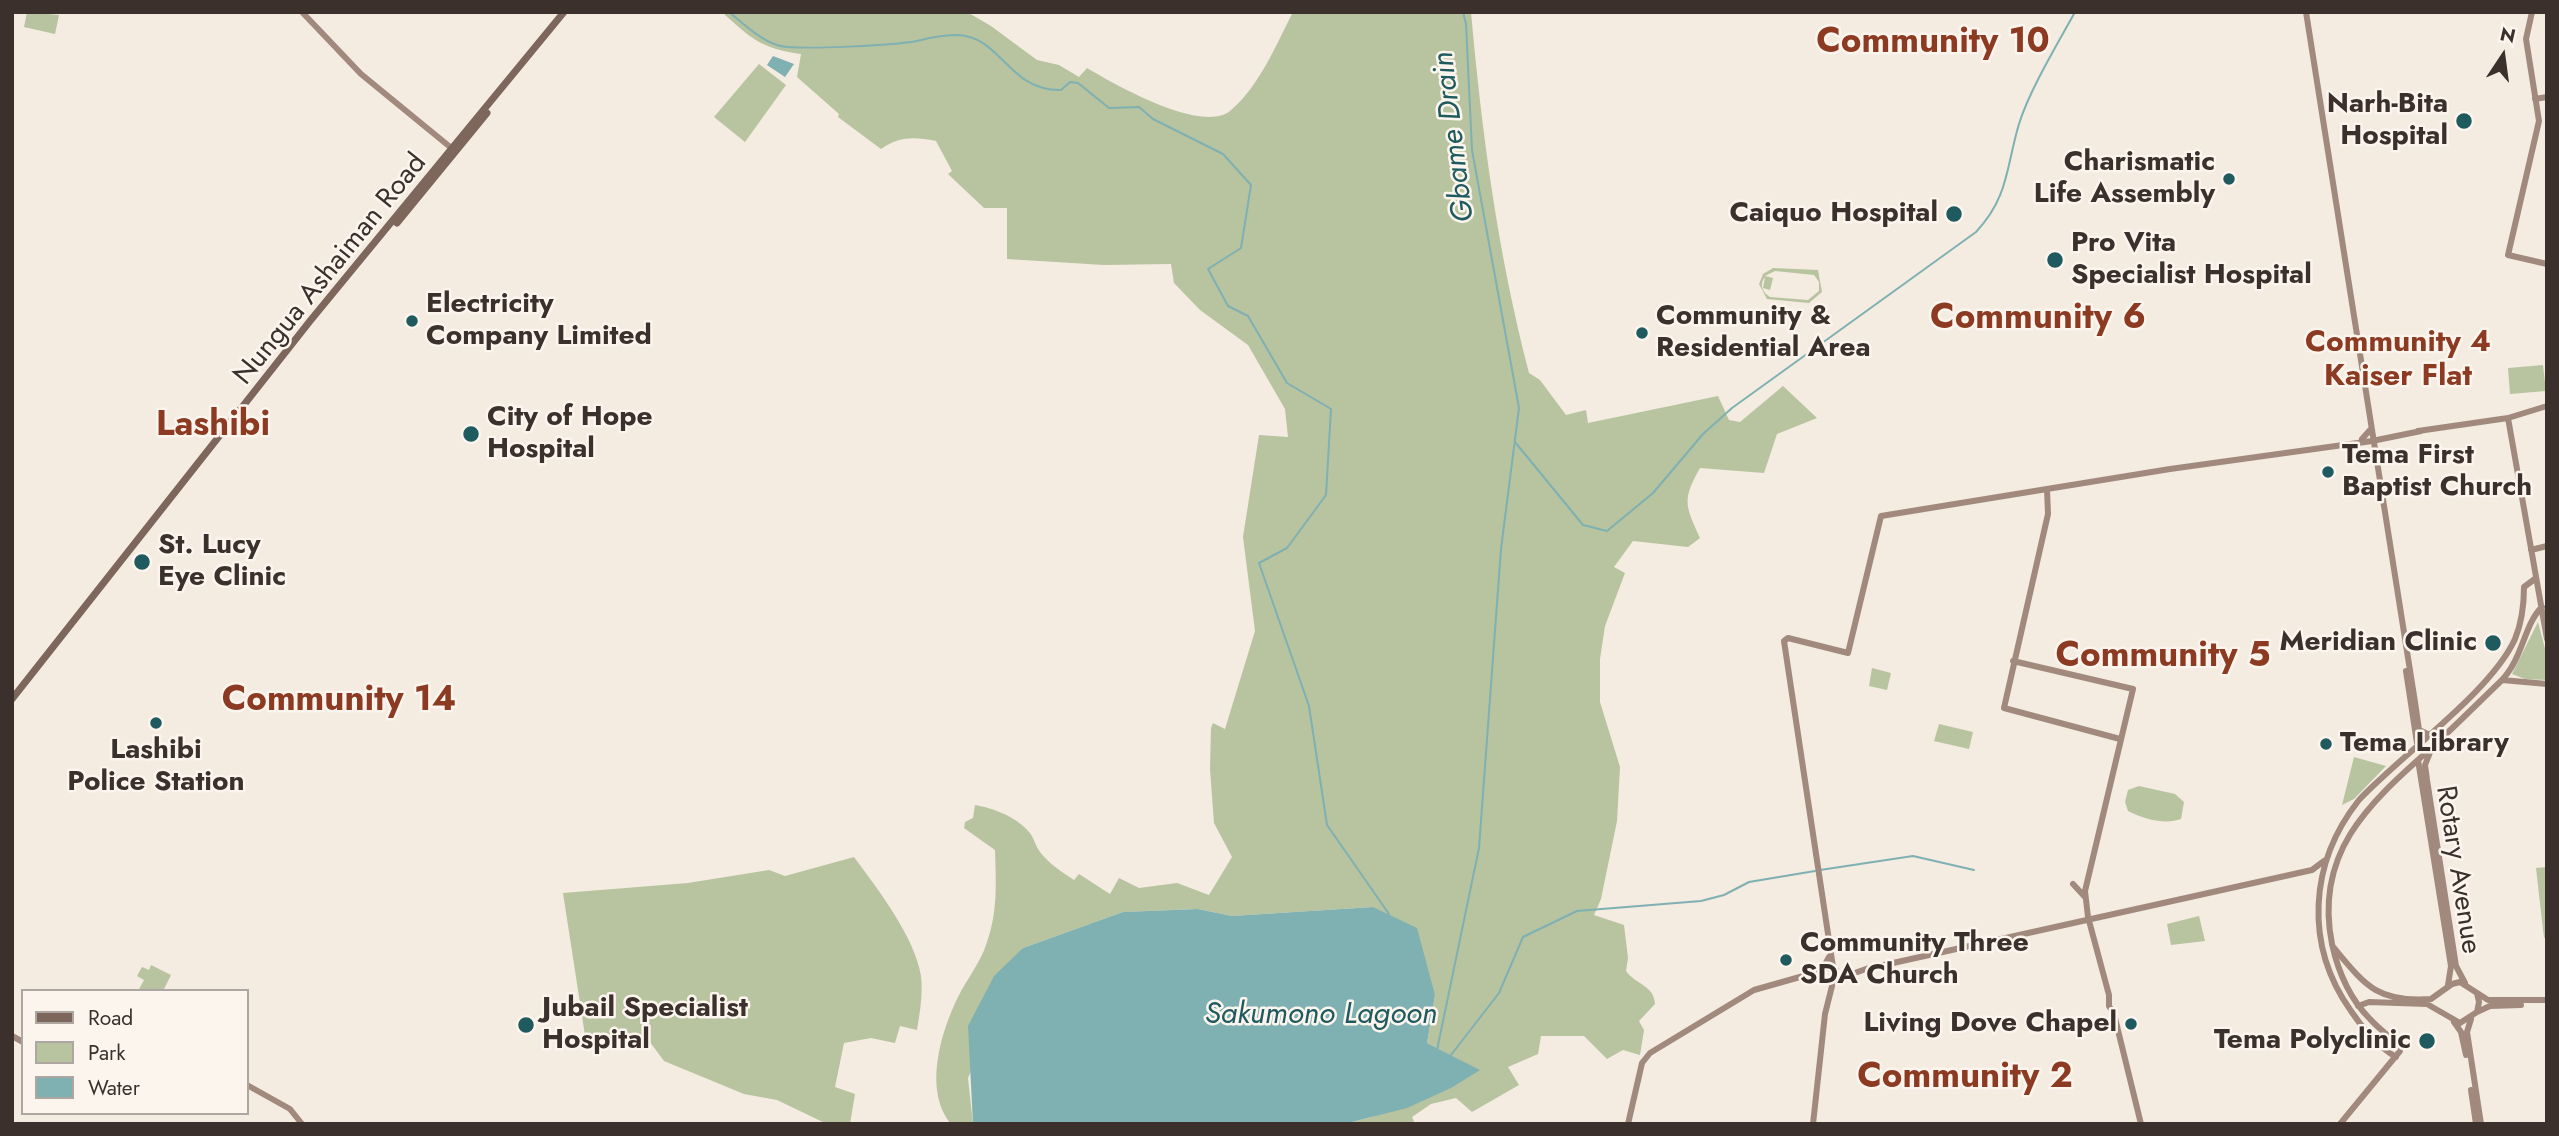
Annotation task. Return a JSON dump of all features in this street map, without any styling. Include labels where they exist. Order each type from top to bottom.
[{"type":"main road","points":[[302,12],[361,74],[453,149]]},
{"type":"main road","name":"Nungua Ashaiman Road","points":[[12,705],[231,425],[564,12]]},
{"type":"main road","points":[[2306,12],[2371,439],[2381,486],[2419,730],[2428,734]]},
{"type":"main road","points":[[2532,12],[2526,39],[2538,126],[2508,255],[2547,264]]},
{"type":"main road","points":[[2535,99],[2547,97]]},
{"type":"main road","name":"Nungua Ashaiman Road","points":[[12,699],[453,149]]},
{"type":"main road","points":[[1827,999],[1823,980],[1831,952],[1785,640],[1848,653],[1881,516],[2047,493],[2055,488],[2504,418],[2547,406]]},
{"type":"main road","points":[[2510,431],[2517,415]]},
{"type":"main road","points":[[2504,418],[2510,431],[2547,639]]},
{"type":"main road","points":[[2371,439],[2383,437]]},
{"type":"main road","points":[[2047,493],[2048,514],[2013,661],[2005,710],[2120,739]]},
{"type":"main road","points":[[2532,550],[2547,546]]},
{"type":"main road","points":[[2396,1057],[2366,1030],[2349,1009],[2333,982],[2320,948],[2317,923],[2319,887],[2326,859],[2349,812],[2379,779],[2497,668],[2507,654],[2520,623],[2525,587],[2537,580]]},
{"type":"main road","points":[[2340,1124],[2400,1051],[2398,1044],[2359,1006],[2340,972],[2333,946],[2328,918],[2330,884],[2347,840],[2386,787],[2502,680],[2522,652],[2541,608]]},
{"type":"main road","points":[[2541,608],[2547,630]]},
{"type":"main road","points":[[2532,624],[2538,619],[2542,620]]},
{"type":"main road","points":[[2406,645],[2417,743]]},
{"type":"main road","points":[[2013,661],[2133,689],[2085,897],[2141,1124]]},
{"type":"main road","points":[[2502,680],[2547,684]]},
{"type":"main road","points":[[2465,700],[2474,708]]},
{"type":"main road","points":[[2410,751],[2414,733]]},
{"type":"main road","name":"Rotary Avenue","points":[[2425,765],[2435,744]]},
{"type":"main road","name":"Rotary Avenue","points":[[2420,758],[2425,765],[2451,966],[2448,987]]},
{"type":"main road","name":"Rotary Avenue","points":[[2420,758],[2456,966],[2465,983]]},
{"type":"main road","points":[[2408,768],[2421,775]]},
{"type":"main road","points":[[2389,770],[2389,778],[2395,779]]},
{"type":"main road","points":[[2379,779],[2387,779],[2386,787]]},
{"type":"main road","points":[[1808,976],[1834,981],[1857,971],[2312,870],[2326,859]]},
{"type":"main road","points":[[2312,870],[2330,884]]},
{"type":"main road","points":[[2080,922],[2089,911],[2088,879]]},
{"type":"main road","points":[[2073,884],[2085,897]]},
{"type":"main road","points":[[2319,887],[2330,884]]},
{"type":"main road","points":[[2089,911],[2102,917]]},
{"type":"main road","points":[[2333,946],[2356,976],[2381,992],[2422,1000],[2434,999],[2448,987],[2465,983],[2477,993],[2494,1001],[2546,1000]]},
{"type":"main road","points":[[1812,1124],[1827,999],[1837,974],[1828,968]]},
{"type":"main road","points":[[1629,1124],[1642,1063],[1650,1053],[1754,990],[1828,968],[1857,971]]},
{"type":"main road","points":[[2442,993],[2440,1004],[2443,1013]]},
{"type":"main road","points":[[2477,993],[2477,1012]]},
{"type":"main road","points":[[2454,1022],[2464,1023],[2490,1006],[2546,1000]]},
{"type":"main road","points":[[2349,1009],[2369,1002],[2427,1004],[2454,1022],[2463,1037],[2479,1124]]},
{"type":"main road","points":[[2365,1014],[2369,1002]]},
{"type":"main road","points":[[2471,1018],[2467,1032],[2475,1103]]},
{"type":"main road","points":[[248,1086],[290,1109],[302,1124]]},
{"type":"green space","points":[[27,12],[59,15],[55,34],[24,27]]},
{"type":"green space","points":[[722,12],[967,12],[1037,60],[1059,65],[1079,77],[1087,68],[1136,95],[1179,112],[1217,116],[1230,111],[1250,90],[1293,12],[1471,12],[1492,194],[1508,284],[1529,373],[1540,380],[1566,415],[1586,410],[1588,423],[1718,396],[1729,420],[1740,422],[1783,386],[1817,418],[1777,434],[1764,473],[1700,468],[1690,488],[1688,503],[1700,538],[1688,547],[1633,541],[1614,567],[1625,573],[1605,626],[1600,659],[1600,702],[1620,767],[1617,821],[1601,899],[1594,915],[1624,925],[1628,958],[1626,971],[1648,989],[1654,998],[1655,1004],[1639,1021],[1644,1030],[1640,1055],[1623,1050],[1607,1059],[1584,1036],[1541,1036],[1538,1054],[1508,1067],[1519,1085],[1472,1112],[1456,1098],[1431,1104],[1412,1117],[1415,1124],[1344,1124],[1372,1117],[1479,1070],[1427,1043],[1435,995],[1373,907],[1232,916],[1198,909],[1123,912],[1023,948],[968,1078],[973,1124],[951,1124],[938,1095],[936,1078],[941,1044],[958,997],[986,945],[993,921],[995,898],[995,850],[964,828],[965,822],[973,818],[975,805],[997,811],[1018,822],[1031,834],[1038,850],[1056,868],[1074,880],[1079,874],[1110,894],[1119,878],[1139,888],[1177,883],[1209,895],[1232,857],[1214,823],[1210,769],[1211,728],[1213,723],[1225,729],[1255,631],[1243,537],[1259,435],[1288,437],[1285,409],[1248,345],[1200,310],[1174,283],[1171,264],[1104,265],[1007,259],[1007,208],[984,208],[948,174],[952,171],[936,141],[907,139],[881,149],[838,117],[839,114],[797,77],[801,54],[776,49],[757,41]]},
{"type":"green space","points":[[759,64],[786,85],[745,142],[714,117]]},
{"type":"green space","points":[[1773,268],[1818,270],[1822,292],[1809,303],[1767,299],[1759,284],[1763,274]],"holes":[[[1775,271],[1814,275],[1819,282],[1819,291],[1808,300],[1770,297],[1762,288],[1765,277],[1763,288],[1770,290],[1773,278],[1765,276]]]},
{"type":"green space","points":[[2543,365],[2546,391],[2510,394],[2508,368]]},
{"type":"green space","points":[[2538,622],[2547,656],[2547,680],[2525,679],[2512,674]]},
{"type":"green space","points":[[1872,668],[1891,673],[1887,690],[1869,686]]},
{"type":"green space","points":[[1939,724],[1973,732],[1969,749],[1934,741]]},
{"type":"green space","points":[[2354,757],[2386,766],[2354,799],[2342,805]]},
{"type":"green space","points":[[2139,786],[2175,794],[2184,802],[2181,819],[2154,820],[2128,811],[2125,802],[2128,790]]},
{"type":"green space","points":[[854,857],[903,929],[917,961],[922,990],[917,1030],[900,1026],[895,1043],[871,1038],[844,1043],[835,1087],[855,1094],[850,1124],[827,1124],[777,1100],[744,1094],[664,1061],[647,1038],[638,1035],[586,1042],[563,893],[688,883],[769,870],[785,876]]},
{"type":"green space","points":[[2547,867],[2547,937],[2544,938],[2536,868]]},
{"type":"green space","points":[[2199,916],[2205,941],[2171,945],[2167,924]]},
{"type":"green space","points":[[151,965],[171,975],[164,989],[139,989],[144,980],[137,976],[142,967],[149,970]]},
{"type":"water","points":[[773,56],[794,64],[785,77],[767,65]]},
{"type":"water","name":"Sakumono Lagoon","points":[[1373,907],[1417,928],[1435,995],[1427,1043],[1480,1070],[1451,1088],[1407,1108],[1344,1124],[973,1124],[968,1026],[994,976],[1023,948],[1123,912],[1198,909],[1232,916]]},
{"type":"waterway","points":[[729,12],[764,39],[787,47],[872,45],[953,35],[973,38],[985,45],[1017,74],[1043,88],[1061,90],[1070,82],[1078,83],[1109,108],[1139,107],[1153,119],[1223,154],[1251,185],[1241,248],[1208,269],[1228,306],[1248,316],[1287,383],[1331,409],[1326,495],[1287,548],[1259,563],[1309,706],[1327,825],[1389,914]]},
{"type":"waterway","name":"Gbame Drain","points":[[1437,1050],[1479,848],[1501,549],[1519,408],[1472,150],[1466,24],[1463,12]]},
{"type":"waterway","points":[[1515,442],[1583,525],[1607,531],[1653,493],[1703,434],[1732,408],[1976,232],[2001,194],[2024,111],[2044,67],[2075,12]]},
{"type":"waterway","points":[[1820,870],[1913,856],[1974,870]]},
{"type":"waterway","points":[[1451,1055],[1499,993],[1523,937],[1577,911],[1701,901],[1724,895],[1749,882],[1815,871]]},
{"type":"place","name":"Narh-Bita Hospital","points":[[2464,121]]},
{"type":"place","name":"Charismatic Life Assembly","points":[[2229,179]]},
{"type":"place","name":"Caiquo Hospital","points":[[1954,214]]},
{"type":"place","name":"Pro Vita Specialist Hospital","points":[[2055,260]]},
{"type":"place","name":"Electricity Company Limited","points":[[412,321]]},
{"type":"place","name":"Community & Residential Area","points":[[1642,333]]},
{"type":"place","name":"City of Hope Hospital","points":[[471,434]]},
{"type":"place","name":"Tema First Baptist Church","points":[[2328,472]]},
{"type":"place","name":"St. Lucy Eye Clinic","points":[[142,562]]},
{"type":"place","name":"Meridian Clinic","points":[[2493,643]]},
{"type":"place","name":"Lashibi Police Station","points":[[156,723]]},
{"type":"place","name":"Tema Library","points":[[2326,744]]},
{"type":"place","name":"Community Three SDA Church","points":[[1786,960]]},
{"type":"place","name":"Living Dove Chapel","points":[[2131,1024]]},
{"type":"place","name":"Jubail Specialist Hospital","points":[[526,1025]]},
{"type":"place","name":"Tema Polyclinic","points":[[2427,1041]]},
{"type":"district","name":"Community 10","points":[[1933,44]]},
{"type":"district","name":"Community 6","points":[[2038,320]]},
{"type":"district","name":"Community 4 Kaiser Flat","points":[[2398,361]]},
{"type":"district","name":"Lashibi","points":[[213,427]]},
{"type":"district","name":"Community 5","points":[[2163,658]]},
{"type":"district","name":"Community 14","points":[[339,702]]},
{"type":"district","name":"Community 2","points":[[1965,1079]]}]
